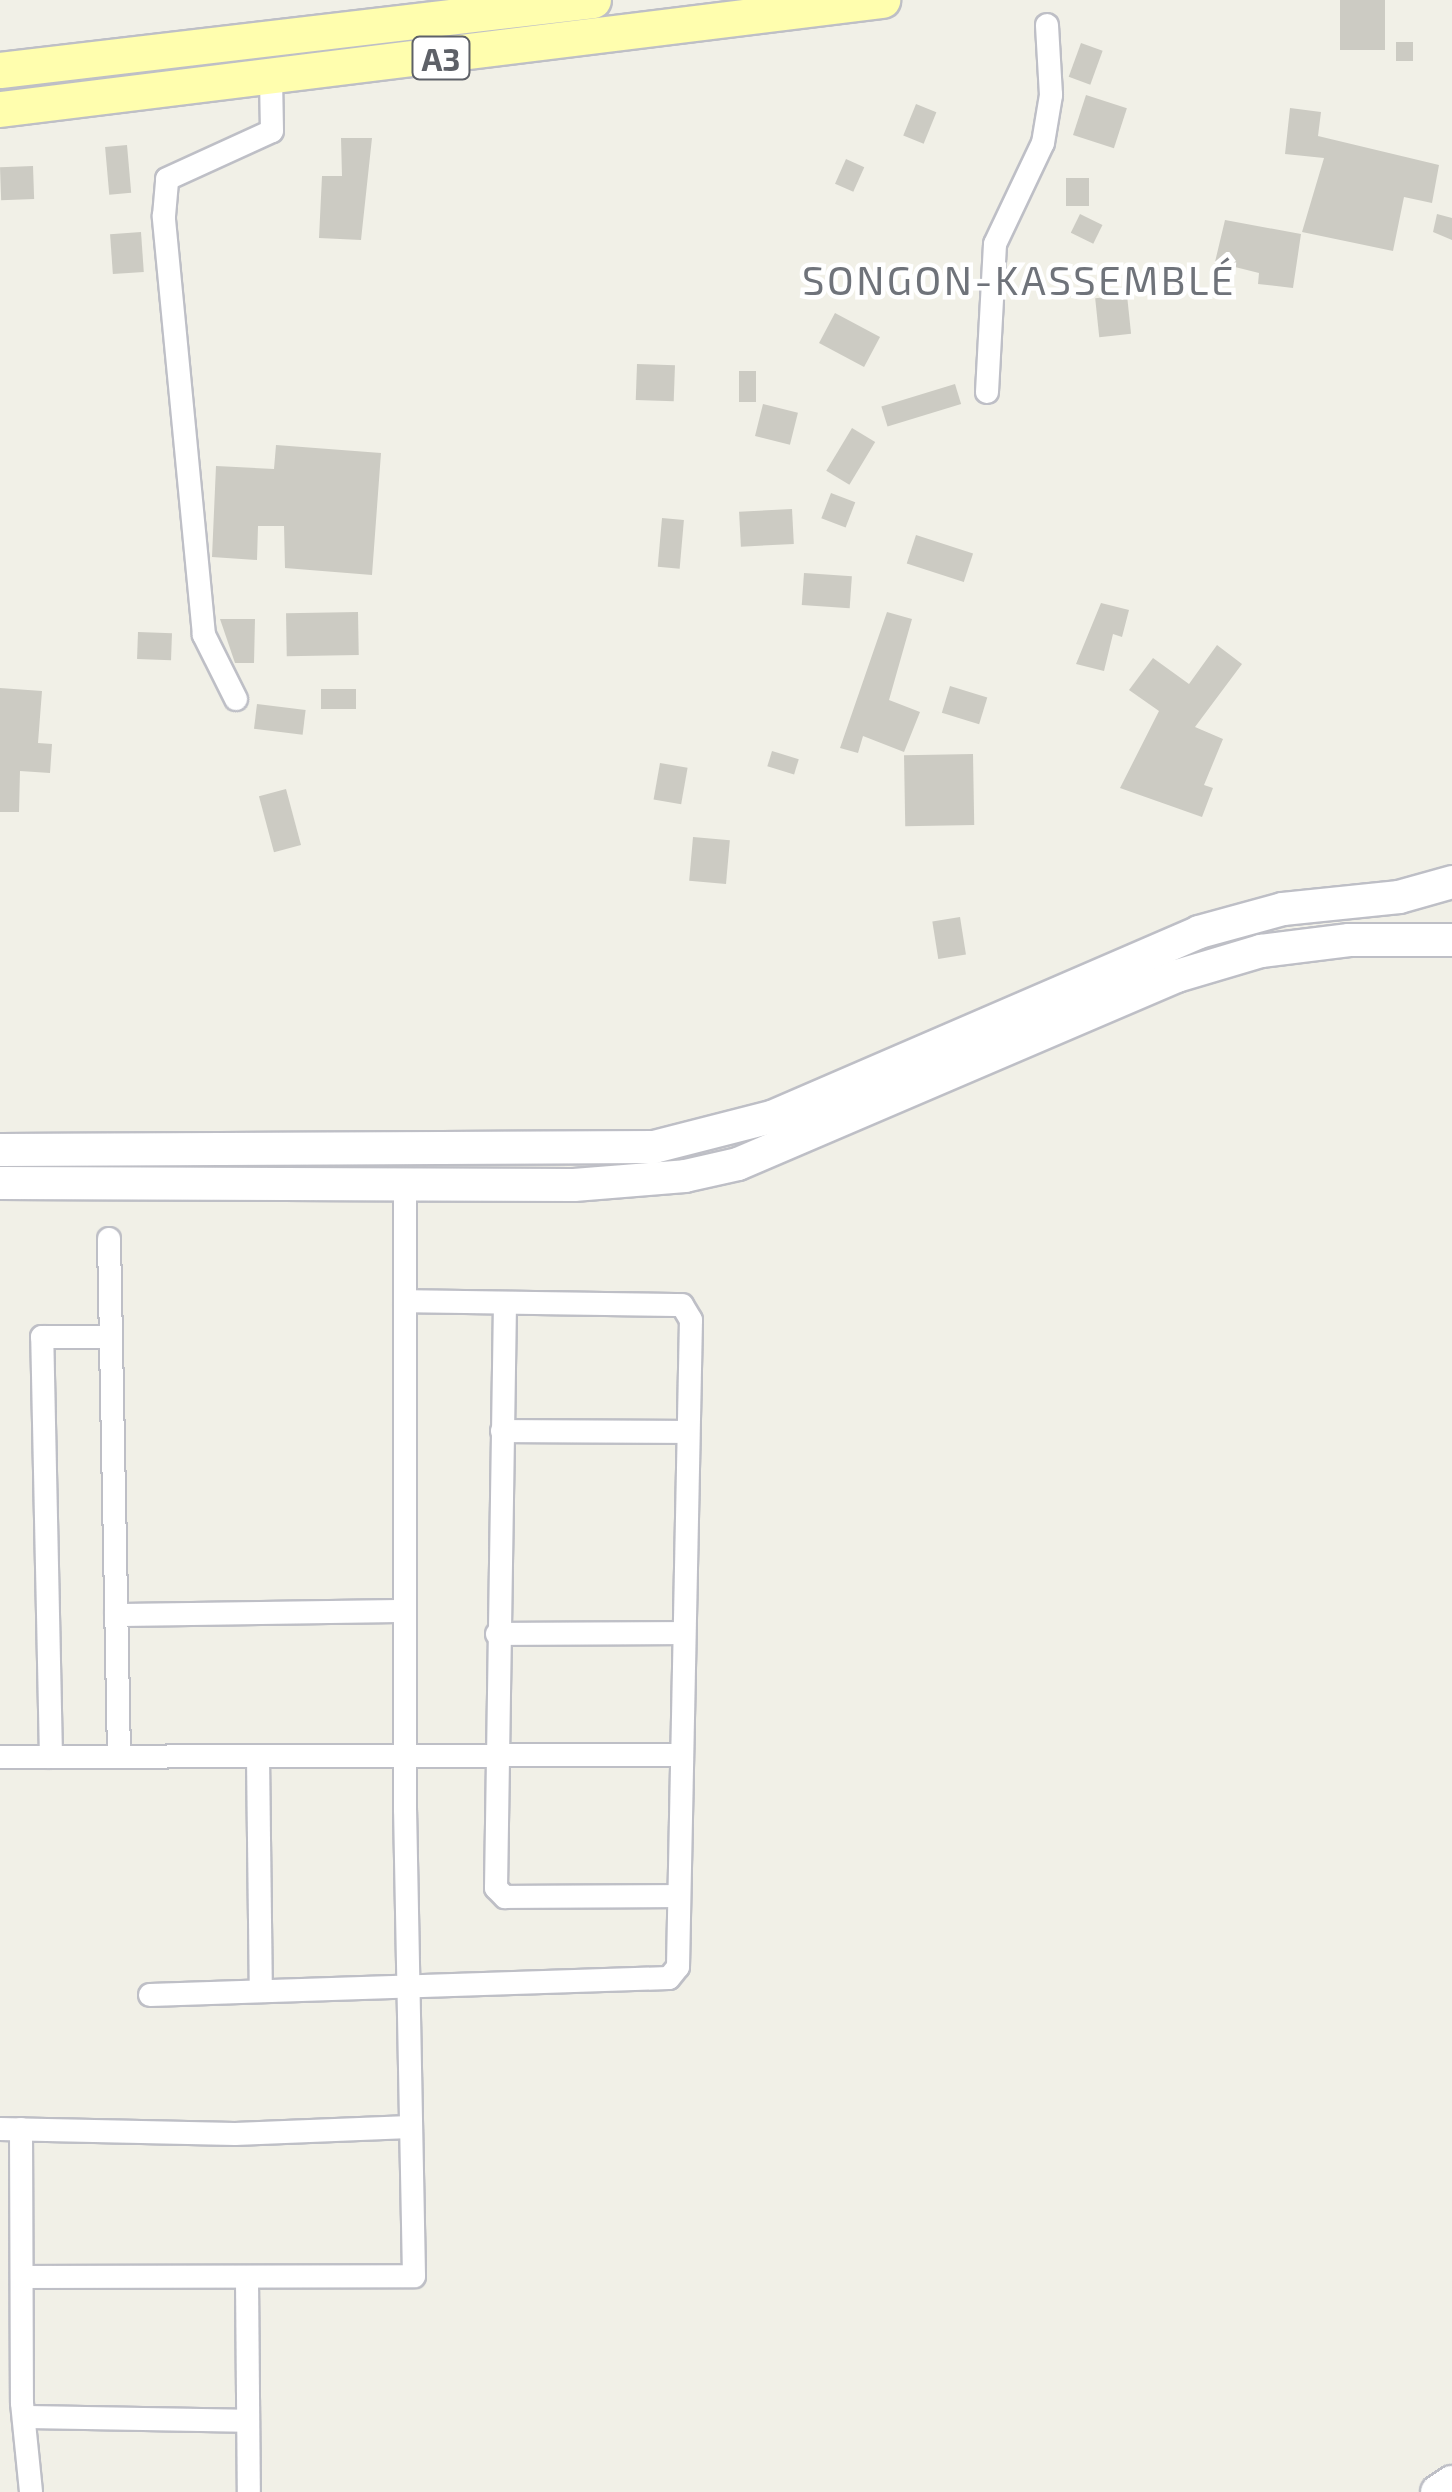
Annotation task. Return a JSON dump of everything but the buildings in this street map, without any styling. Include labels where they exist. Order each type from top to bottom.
[{"type":"main road","name":"A3","points":[[0,70],[594,0]]},
{"type":"main road","name":"A3","points":[[0,109],[271,80],[882,0]]},
{"type":"street","points":[[988,392],[995,244],[1043,143],[1051,95],[1047,26]]},
{"type":"street","points":[[236,699],[204,635],[164,216],[166,179],[272,132],[271,80]]},
{"type":"street","points":[[0,1150],[654,1147],[772,1117],[1199,932],[1283,909],[1399,897],[1452,882]]},
{"type":"street","points":[[0,1183],[594,1184],[738,1164],[1177,976],[1261,951],[1349,940],[1452,940]]},
{"type":"street","points":[[22,2278],[247,2280],[414,2276],[406,1757],[406,1182]]},
{"type":"street","points":[[109,1239],[119,1757]]},
{"type":"street","points":[[150,1995],[669,1978],[678,1967],[691,1320],[682,1305],[406,1301]]},
{"type":"street","points":[[505,1303],[494,1756],[496,1888],[505,1897],[679,1896]]},
{"type":"street","points":[[51,1757],[42,1337],[111,1336]]},
{"type":"street","points":[[502,1431],[688,1432]]},
{"type":"street","points":[[116,1614],[405,1610]]},
{"type":"street","points":[[496,1634],[683,1633]]},
{"type":"street","points":[[0,1757],[680,1755]]},
{"type":"street","points":[[258,1757],[260,1991]]},
{"type":"street","points":[[31,2492],[11,2129],[235,2134],[410,2127]]},
{"type":"street","points":[[247,2280],[249,2492]]},
{"type":"street","points":[[24,2417],[248,2421]]},
{"type":"street","points":[[1437,2492],[1452,2482]]},
{"type":"district","name":"SONGON-KASSEMBLÉ","points":[[1019,279]]}]
